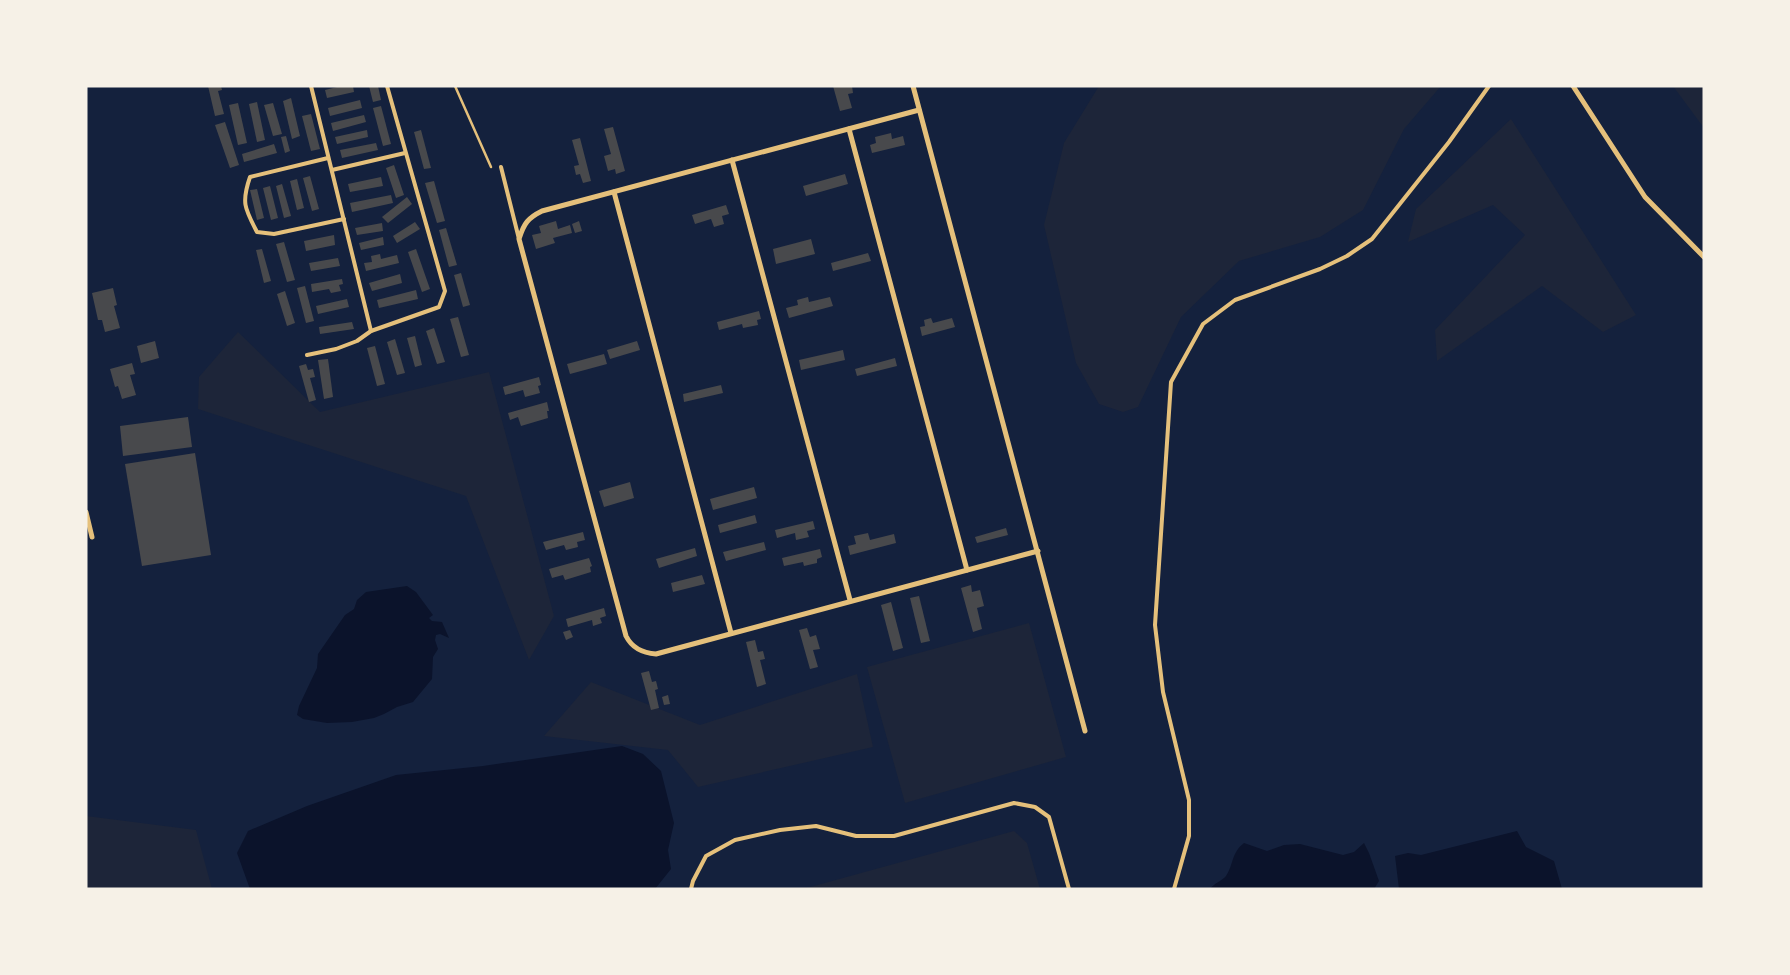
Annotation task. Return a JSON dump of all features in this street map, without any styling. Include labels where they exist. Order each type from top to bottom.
[{"type":"street","points":[[913,86],[1085,731]]},
{"type":"street","points":[[1572,86],[1645,198],[1704,257]]},
{"type":"street","points":[[919,110],[542,211],[531,217],[523,226],[519,239],[626,636],[631,646],[656,654],[850,600],[1038,551]]},
{"type":"street","points":[[849,129],[967,570]]},
{"type":"street","points":[[732,160],[850,600]]},
{"type":"street","points":[[614,192],[731,633]]},
{"type":"street","points":[[86,512],[92,537]]},
{"type":"lane","points":[[311,86],[371,331]]},
{"type":"lane","points":[[307,355],[336,349],[357,341],[371,331],[438,308],[445,291],[405,153],[388,86]]},
{"type":"lane","points":[[1174,889],[1189,836],[1189,800],[1163,692],[1155,625],[1171,382],[1203,324],[1235,300],[1320,269],[1347,256],[1372,239],[1449,142],[1489,86]]},
{"type":"lane","points":[[332,170],[405,153]]},
{"type":"lane","points":[[328,158],[250,176],[244,194],[246,211],[257,232],[274,234],[344,219]]},
{"type":"lane","points":[[501,167],[519,239]]},
{"type":"lane","points":[[691,889],[706,856],[735,840],[780,830],[816,826],[856,836],[894,836],[1014,803],[1035,806],[1049,817],[1069,889]]},
{"type":"path","points":[[455,86],[491,168],[501,167]]},
{"type":"shaded area","points":[[1099,86],[1441,86],[1404,129],[1363,210],[1320,237],[1239,261],[1181,317],[1138,407],[1123,412],[1099,404],[1076,363],[1044,225],[1064,143]]},
{"type":"shaded area","points":[[1673,86],[1704,86],[1704,128]]},
{"type":"shaded area","points":[[1511,119],[1636,315],[1603,332],[1542,286],[1437,361],[1435,330],[1525,235],[1493,205],[1408,242],[1416,209]]},
{"type":"shaded area","points":[[238,332],[320,412],[489,372],[554,616],[529,660],[466,496],[198,409],[199,377]]},
{"type":"shaded area","points":[[407,586],[416,592],[433,615],[429,618],[432,621],[442,622],[449,638],[440,634],[436,635],[435,640],[438,649],[433,657],[432,679],[413,702],[374,718],[352,722],[327,723],[303,719],[297,715],[299,706],[317,668],[318,654],[345,615],[354,609],[357,600],[366,592]]},
{"type":"shaded area","points":[[1029,623],[1066,757],[905,803],[867,667]]},
{"type":"shaded area","points":[[857,674],[873,747],[698,787],[668,750],[544,736],[591,682],[700,725]]},
{"type":"shaded area","points":[[622,746],[643,754],[661,771],[674,823],[668,850],[671,869],[655,889],[250,889],[237,853],[248,831],[307,806],[396,775],[483,766]]},
{"type":"shaded area","points":[[86,816],[196,830],[212,889],[86,889]]},
{"type":"shaded area","points":[[1014,831],[1027,843],[1040,889],[803,889]]},
{"type":"shaded area","points":[[1517,831],[1526,847],[1554,861],[1562,889],[1399,889],[1395,856],[1408,853],[1421,855]]},
{"type":"shaded area","points":[[1244,843],[1267,851],[1284,845],[1300,844],[1343,855],[1354,852],[1364,843],[1379,881],[1374,889],[1210,889],[1229,872],[1237,851]]},
{"type":"building","points":[[208,86],[221,86],[222,90],[218,91],[224,114],[215,116]]},
{"type":"building","points":[[341,86],[353,86],[354,92],[327,98],[325,90]]},
{"type":"building","points":[[369,86],[378,86],[381,100],[373,102]]},
{"type":"building","points":[[833,86],[852,86],[853,93],[848,94],[852,108],[840,111]]},
{"type":"building","points":[[291,98],[300,136],[292,139],[283,101]]},
{"type":"building","points":[[360,100],[362,108],[330,116],[328,108]]},
{"type":"building","points":[[257,102],[265,140],[257,142],[249,104]]},
{"type":"building","points":[[238,103],[247,143],[238,145],[229,105]]},
{"type":"building","points":[[273,103],[282,134],[273,136],[264,105]]},
{"type":"building","points":[[381,106],[391,144],[383,146],[373,108]]},
{"type":"building","points":[[311,114],[320,149],[311,151],[302,116]]},
{"type":"building","points":[[364,115],[366,122],[333,131],[331,123]]},
{"type":"building","points":[[225,122],[239,165],[230,168],[215,125]]},
{"type":"building","points":[[613,127],[625,171],[616,174],[615,169],[608,171],[604,156],[611,154],[604,129]]},
{"type":"building","points":[[367,130],[368,137],[337,144],[335,137]]},
{"type":"building","points":[[421,130],[431,168],[424,169],[414,132]]},
{"type":"building","points":[[891,133],[892,139],[903,136],[905,145],[872,153],[870,145],[876,143],[875,137]]},
{"type":"building","points":[[286,136],[290,151],[285,153],[281,137]]},
{"type":"building","points":[[580,138],[591,181],[583,183],[580,174],[576,175],[574,166],[579,165],[572,140]]},
{"type":"building","points":[[376,143],[378,150],[342,158],[340,150]]},
{"type":"building","points":[[274,144],[277,153],[244,162],[242,154]]},
{"type":"building","points":[[394,165],[404,195],[396,198],[386,168]]},
{"type":"building","points":[[845,174],[848,184],[806,196],[803,186]]},
{"type":"building","points":[[310,176],[319,209],[312,211],[303,178]]},
{"type":"building","points":[[381,177],[383,186],[350,192],[348,184]]},
{"type":"building","points":[[297,179],[304,208],[297,210],[290,181]]},
{"type":"building","points":[[434,181],[445,221],[437,223],[425,183]]},
{"type":"building","points":[[282,184],[291,216],[284,218],[276,186]]},
{"type":"building","points":[[270,186],[278,218],[271,220],[263,188]]},
{"type":"building","points":[[257,189],[264,218],[257,220],[250,190]]},
{"type":"building","points":[[391,195],[393,203],[352,212],[350,203]]},
{"type":"building","points":[[407,197],[412,204],[388,223],[382,217]]},
{"type":"building","points":[[726,205],[729,214],[722,216],[724,224],[714,227],[711,219],[695,224],[692,215]]},
{"type":"building","points":[[556,221],[558,229],[570,225],[572,233],[553,238],[555,243],[536,249],[532,235],[541,233],[539,226]]},
{"type":"building","points":[[579,221],[582,231],[575,233],[572,224]]},
{"type":"building","points":[[415,222],[420,229],[397,243],[393,236]]},
{"type":"building","points":[[382,223],[383,231],[357,235],[355,228]]},
{"type":"building","points":[[446,228],[457,265],[449,267],[439,230]]},
{"type":"building","points":[[334,235],[335,245],[306,251],[304,241]]},
{"type":"building","points":[[383,237],[384,245],[361,250],[359,243]]},
{"type":"building","points":[[811,239],[815,254],[776,264],[773,249]]},
{"type":"building","points":[[284,242],[295,280],[287,282],[276,244]]},
{"type":"building","points":[[262,249],[271,281],[264,283],[256,250]]},
{"type":"building","points":[[416,249],[430,289],[422,292],[408,252]]},
{"type":"building","points":[[868,253],[871,261],[833,271],[831,263]]},
{"type":"building","points":[[380,254],[381,259],[397,255],[399,263],[366,271],[364,263],[372,262],[371,256]]},
{"type":"building","points":[[338,258],[340,266],[311,271],[309,263]]},
{"type":"building","points":[[461,273],[470,305],[463,307],[454,275]]},
{"type":"building","points":[[400,274],[402,283],[372,291],[369,283]]},
{"type":"building","points":[[342,279],[343,284],[339,285],[341,291],[331,293],[329,289],[312,292],[311,284]]},
{"type":"building","points":[[305,286],[314,321],[306,323],[297,288]]},
{"type":"building","points":[[113,288],[117,305],[114,306],[120,328],[105,332],[102,320],[98,320],[92,293]]},
{"type":"building","points":[[416,290],[418,299],[379,308],[377,300]]},
{"type":"building","points":[[285,291],[295,323],[287,326],[277,294]]},
{"type":"building","points":[[808,297],[809,302],[830,297],[833,306],[789,318],[786,308],[798,305],[797,300]]},
{"type":"building","points":[[347,299],[349,307],[318,314],[316,306]]},
{"type":"building","points":[[759,311],[761,319],[757,320],[758,325],[743,328],[742,324],[719,330],[717,322]]},
{"type":"building","points":[[458,317],[469,355],[461,357],[450,319]]},
{"type":"building","points":[[931,318],[933,323],[952,318],[955,327],[922,336],[920,327],[925,326],[924,320]]},
{"type":"building","points":[[352,322],[354,329],[320,334],[319,327]]},
{"type":"building","points":[[434,328],[445,362],[437,364],[426,331]]},
{"type":"building","points":[[415,336],[422,365],[415,367],[407,338]]},
{"type":"building","points":[[395,339],[405,373],[397,375],[387,342]]},
{"type":"building","points":[[155,341],[159,358],[141,363],[137,346]]},
{"type":"building","points":[[637,341],[640,350],[610,359],[607,350]]},
{"type":"building","points":[[375,346],[385,384],[377,386],[367,348]]},
{"type":"building","points":[[843,350],[845,360],[801,370],[799,360]]},
{"type":"building","points":[[604,354],[607,364],[570,374],[567,364]]},
{"type":"building","points":[[895,358],[897,366],[857,376],[855,369]]},
{"type":"building","points":[[328,359],[333,397],[324,399],[318,360]]},
{"type":"building","points":[[132,363],[135,374],[130,375],[136,395],[122,399],[118,386],[115,387],[110,369]]},
{"type":"building","points":[[306,364],[308,370],[313,369],[315,377],[310,378],[316,400],[309,402],[299,366]]},
{"type":"building","points":[[539,377],[541,385],[538,386],[540,393],[525,397],[523,390],[505,395],[503,387]]},
{"type":"building","points":[[721,385],[723,393],[684,402],[683,394]]},
{"type":"building","points":[[547,402],[548,418],[521,426],[518,417],[510,420],[508,413]]},
{"type":"building","points":[[188,417],[192,447],[123,456],[120,426]]},
{"type":"building","points":[[195,453],[211,555],[142,566],[125,464]]},
{"type":"building","points":[[630,482],[634,498],[604,507],[599,491]]},
{"type":"building","points":[[754,487],[757,498],[713,510],[710,499]]},
{"type":"building","points":[[755,515],[757,523],[720,533],[718,525]]},
{"type":"building","points":[[813,521],[815,529],[807,531],[809,537],[796,540],[795,533],[777,538],[775,530]]},
{"type":"building","points":[[1006,528],[1008,535],[977,543],[975,537]]},
{"type":"building","points":[[583,532],[585,540],[577,542],[578,547],[566,550],[564,545],[546,550],[543,542]]},
{"type":"building","points":[[868,533],[870,540],[894,534],[896,543],[850,555],[848,546],[856,544],[854,536]]},
{"type":"building","points":[[764,542],[766,550],[726,561],[723,552]]},
{"type":"building","points":[[695,548],[697,556],[659,568],[656,559]]},
{"type":"building","points":[[820,549],[822,557],[817,559],[817,563],[804,566],[803,562],[784,566],[782,558]]},
{"type":"building","points":[[589,558],[592,566],[590,567],[591,572],[565,580],[563,575],[552,578],[549,569]]},
{"type":"building","points":[[702,575],[705,584],[673,592],[671,583]]},
{"type":"building","points":[[971,585],[972,592],[980,590],[984,606],[977,608],[982,629],[973,632],[961,588]]},
{"type":"building","points":[[919,596],[930,641],[921,643],[910,598]]},
{"type":"building","points":[[891,602],[903,648],[893,651],[881,605]]},
{"type":"building","points":[[604,608],[606,616],[600,618],[602,623],[593,626],[592,620],[568,627],[566,619]]},
{"type":"building","points":[[807,628],[810,637],[816,635],[820,649],[813,650],[818,667],[810,669],[799,630]]},
{"type":"building","points":[[570,630],[573,637],[566,640],[563,632]]},
{"type":"building","points":[[755,640],[758,652],[763,651],[765,659],[760,660],[766,684],[757,687],[746,642]]},
{"type":"building","points":[[649,671],[652,682],[656,681],[658,689],[655,690],[659,708],[651,710],[641,673]]},
{"type":"building","points":[[668,695],[670,704],[664,705],[662,697]]}]
